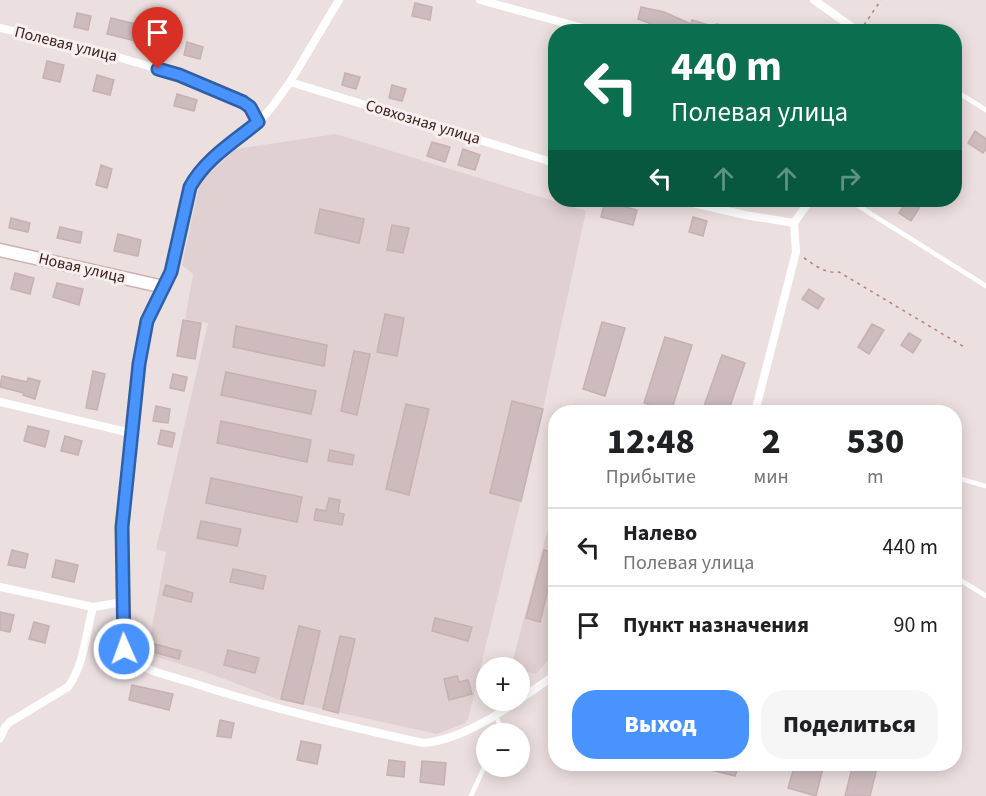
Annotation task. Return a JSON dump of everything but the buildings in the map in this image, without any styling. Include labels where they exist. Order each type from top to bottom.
[{"type":"street","points":[[339,0],[290,82],[258,122],[206,165],[195,177],[190,187],[171,272],[147,321],[139,364],[122,527],[125,656],[143,667],[240,698],[317,720],[423,743],[437,742],[503,711]]},
{"type":"street","points":[[480,0],[568,24]]},
{"type":"street","points":[[814,0],[850,24]]},
{"type":"street","name":"Полевая улица","points":[[0,28],[97,51],[179,75],[243,102],[250,107],[258,122]]},
{"type":"street","name":"Совхозная улица","points":[[290,82],[548,161]]},
{"type":"street","points":[[710,207],[794,223]]},
{"type":"street","points":[[757,405],[796,252],[794,223],[805,207]]},
{"type":"street","name":"Новая улица","points":[[0,250],[164,287]]},
{"type":"street","points":[[0,402],[131,434]]},
{"type":"street","points":[[0,587],[93,607],[123,602]]},
{"type":"street","points":[[0,738],[2,727],[68,687],[78,669],[93,607]]},
{"type":"street","points":[[530,692],[548,680]]},
{"type":"lane","points":[[962,95],[986,110]]},
{"type":"lane","points":[[860,207],[986,286]]},
{"type":"lane","points":[[962,479],[986,486]]},
{"type":"lane","points":[[962,581],[986,596]]},
{"type":"lane","points":[[496,716],[499,723]]},
{"type":"lane","points":[[471,796],[480,777]]},
{"type":"path","points":[[865,24],[880,0]]},
{"type":"path","points":[[796,252],[823,269],[832,273],[839,272],[966,348]]},
{"type":"shaded area","points":[[336,134],[548,199],[548,207],[573,207],[586,211],[543,409],[483,657],[476,657],[476,686],[465,723],[437,734],[277,699],[203,671],[147,654],[166,552],[156,549],[208,323],[185,319],[193,274],[182,265],[200,182],[236,149]]},
{"type":"shaded area","points":[[548,528],[548,660],[536,674],[530,673],[530,657],[514,657]]},
{"type":"route","points":[[124,649],[122,527],[139,364],[147,321],[171,272],[190,187],[195,177],[206,165],[258,122],[250,107],[243,102],[179,75],[158,69]]}]
